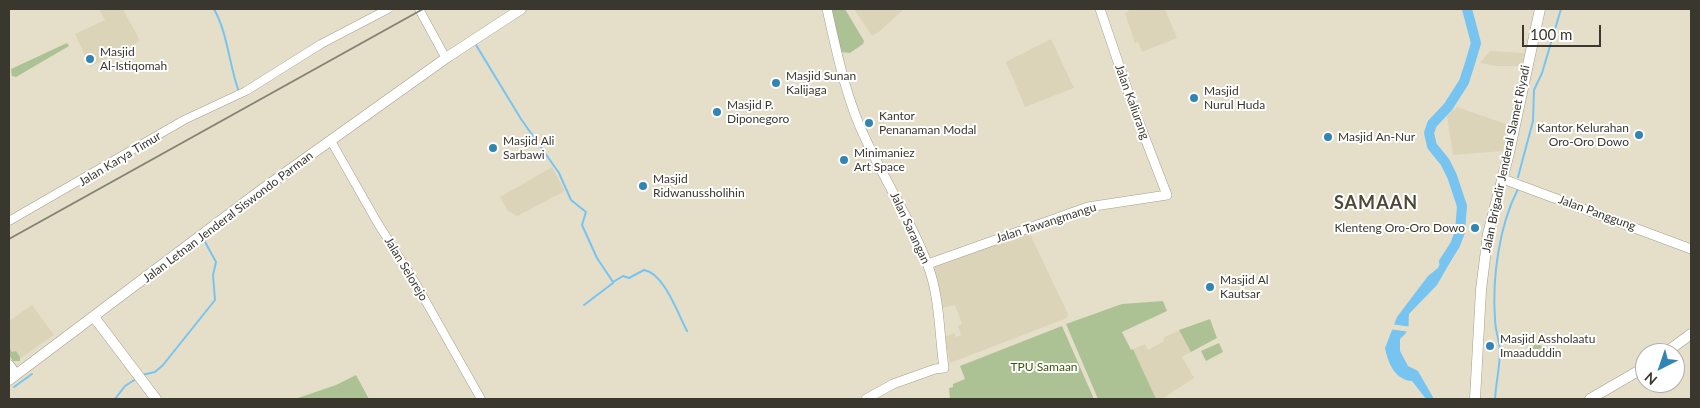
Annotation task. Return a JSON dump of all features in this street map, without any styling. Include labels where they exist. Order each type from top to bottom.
[{"type":"main road","points":[[446,55],[510,9]]},
{"type":"main road","points":[[446,55],[521,9]]},
{"type":"main road","name":"Jalan Sarangan","points":[[827,9],[838,59],[860,126],[928,264],[940,321],[944,368],[888,393],[881,393],[866,399]]},
{"type":"main road","name":"Jalan Kaliurang","points":[[1100,9],[1135,112],[1167,195]]},
{"type":"main road","name":"Jalan Brigadir Jenderal Slamet Riyadi","points":[[1475,399],[1485,257],[1492,215],[1503,179],[1540,9]]},
{"type":"main road","name":"Jalan Letnan Jenderal Siswondo Parman","points":[[10,375],[376,104],[446,55]]},
{"type":"main road","name":"Jalan Letnan Jenderal Siswondo Parman","points":[[10,375],[94,317],[331,141],[376,104]]},
{"type":"main road","name":"Jalan Panggung","points":[[1503,179],[1691,249]]},
{"type":"main road","name":"Jalan Tawangmangu","points":[[928,264],[1088,207],[1167,195]]},
{"type":"main road","points":[[94,317],[156,399]]},
{"type":"main road","points":[[1679,343],[1691,334]]},
{"type":"main road","points":[[1593,399],[1635,373]]},
{"type":"street","name":"Jalan Karya Timur","points":[[9,222],[184,120],[238,94],[321,44],[388,9]]},
{"type":"street","points":[[420,9],[446,55]]},
{"type":"street","name":"Jalan Selorejo","points":[[331,141],[377,222],[416,284],[481,399]]},
{"type":"shaded area","points":[[123,9],[140,41],[90,67],[75,34],[105,20],[100,10]]},
{"type":"shaded area","points":[[854,9],[904,9],[872,36]]},
{"type":"shaded area","points":[[1128,9],[1165,9],[1177,38],[1142,52],[1138,42],[1135,43],[1125,13],[1129,11]]},
{"type":"shaded area","points":[[1051,39],[1074,88],[1025,107],[1006,62]]},
{"type":"shaded area","points":[[1490,51],[1525,53],[1522,66],[1496,66],[1480,63]]},
{"type":"shaded area","points":[[1457,107],[1509,125],[1503,151],[1453,155],[1447,116]]},
{"type":"shaded area","points":[[552,167],[565,191],[517,216],[507,210],[500,197]]},
{"type":"shaded area","points":[[1029,232],[1068,314],[1067,318],[950,363],[945,337],[954,333],[956,337],[961,335],[958,326],[962,324],[955,305],[942,308],[933,271],[935,267]]},
{"type":"shaded area","points":[[32,305],[54,335],[15,362],[9,355],[9,321]]},
{"type":"shaded area","points":[[1180,330],[1191,352],[1182,357],[1194,378],[1162,399],[1156,399],[1133,349],[1145,344],[1148,350],[1164,341],[1163,338]]},
{"type":"green space","points":[[830,9],[845,9],[864,41],[863,44],[850,53],[841,52]]},
{"type":"green space","points":[[67,43],[69,46],[16,77],[12,76],[11,69]]},
{"type":"green space","name":"TPU Samaan","points":[[1163,301],[1167,311],[1122,332],[1131,350],[1133,349],[1156,399],[1098,399],[1066,324],[1122,304]]},
{"type":"green space","points":[[1210,319],[1217,338],[1191,352],[1179,330]]},
{"type":"green space","name":"TPU Samaan","points":[[1062,326],[1094,399],[950,399],[949,388],[953,387],[953,384],[965,379],[960,366]]},
{"type":"green space","points":[[1535,342],[1545,348],[1542,356],[1532,350]]},
{"type":"green space","points":[[1219,343],[1223,352],[1206,361],[1201,351]]},
{"type":"green space","points":[[9,347],[12,352],[16,351],[20,361],[13,361],[9,355]]},
{"type":"green space","points":[[356,375],[369,399],[295,399],[336,385]]},
{"type":"water","points":[[1447,249],[1456,252],[1437,285],[1409,314],[1409,325],[1404,336],[1400,339],[1400,351],[1408,366],[1418,371],[1434,399],[1426,399],[1412,381],[1401,378],[1393,370],[1385,348],[1397,317],[1428,276],[1438,268]]},
{"type":"pier","points":[[1391,324],[1412,327],[1410,332],[1389,329]]},
{"type":"waterway","points":[[214,9],[219,19],[239,92]]},
{"type":"waterway","points":[[1444,262],[1455,245],[1460,232],[1462,206],[1452,176],[1445,162],[1432,146],[1429,133],[1432,124],[1448,107],[1464,82],[1471,60],[1476,43],[1467,9]]},
{"type":"waterway","points":[[1518,177],[1533,121],[1534,90],[1542,73],[1561,9]]},
{"type":"waterway","points":[[476,45],[521,119],[559,173],[571,200],[586,212],[582,225],[597,258],[613,282],[623,276],[629,278],[644,270],[651,273],[658,278],[670,295],[687,331]]},
{"type":"waterway","points":[[1495,399],[1500,350],[1495,323],[1496,270],[1506,219],[1518,189]]},
{"type":"waterway","points":[[142,375],[155,372],[163,365],[215,300],[213,275],[216,262],[204,240]]},
{"type":"waterway","points":[[584,305],[613,283]]},
{"type":"waterway","points":[[14,387],[32,374]]},
{"type":"waterway","points":[[115,399],[125,386],[136,379]]},
{"type":"railway","points":[[9,239],[423,9]]},
{"type":"place","name":"Masjid Al-Istiqomah","points":[[90,59]]},
{"type":"place","name":"Masjid Sunan Kalijaga","points":[[776,83]]},
{"type":"place","name":"Masjid Nurul Huda","points":[[1194,98]]},
{"type":"place","name":"Masjid P. Diponegoro","points":[[717,112]]},
{"type":"place","name":"Kantor Penanaman Modal","points":[[869,123]]},
{"type":"place","name":"Kantor Kelurahan Oro-Oro Dowo","points":[[1639,135]]},
{"type":"place","name":"Masjid An-Nur","points":[[1328,137]]},
{"type":"place","name":"Masjid Ali Sarbawi","points":[[493,148]]},
{"type":"place","name":"Minimaniez Art Space","points":[[844,160]]},
{"type":"place","name":"Masjid Ridwanussholihin","points":[[643,186]]},
{"type":"place","name":"Klenteng Oro-Oro Dowo","points":[[1475,228]]},
{"type":"place","name":"Masjid Al Kautsar","points":[[1210,287]]},
{"type":"place","name":"Masjid Assholaatu Imaaduddin","points":[[1490,346]]},
{"type":"district","name":"SAMAAN","points":[[1376,203]]}]
